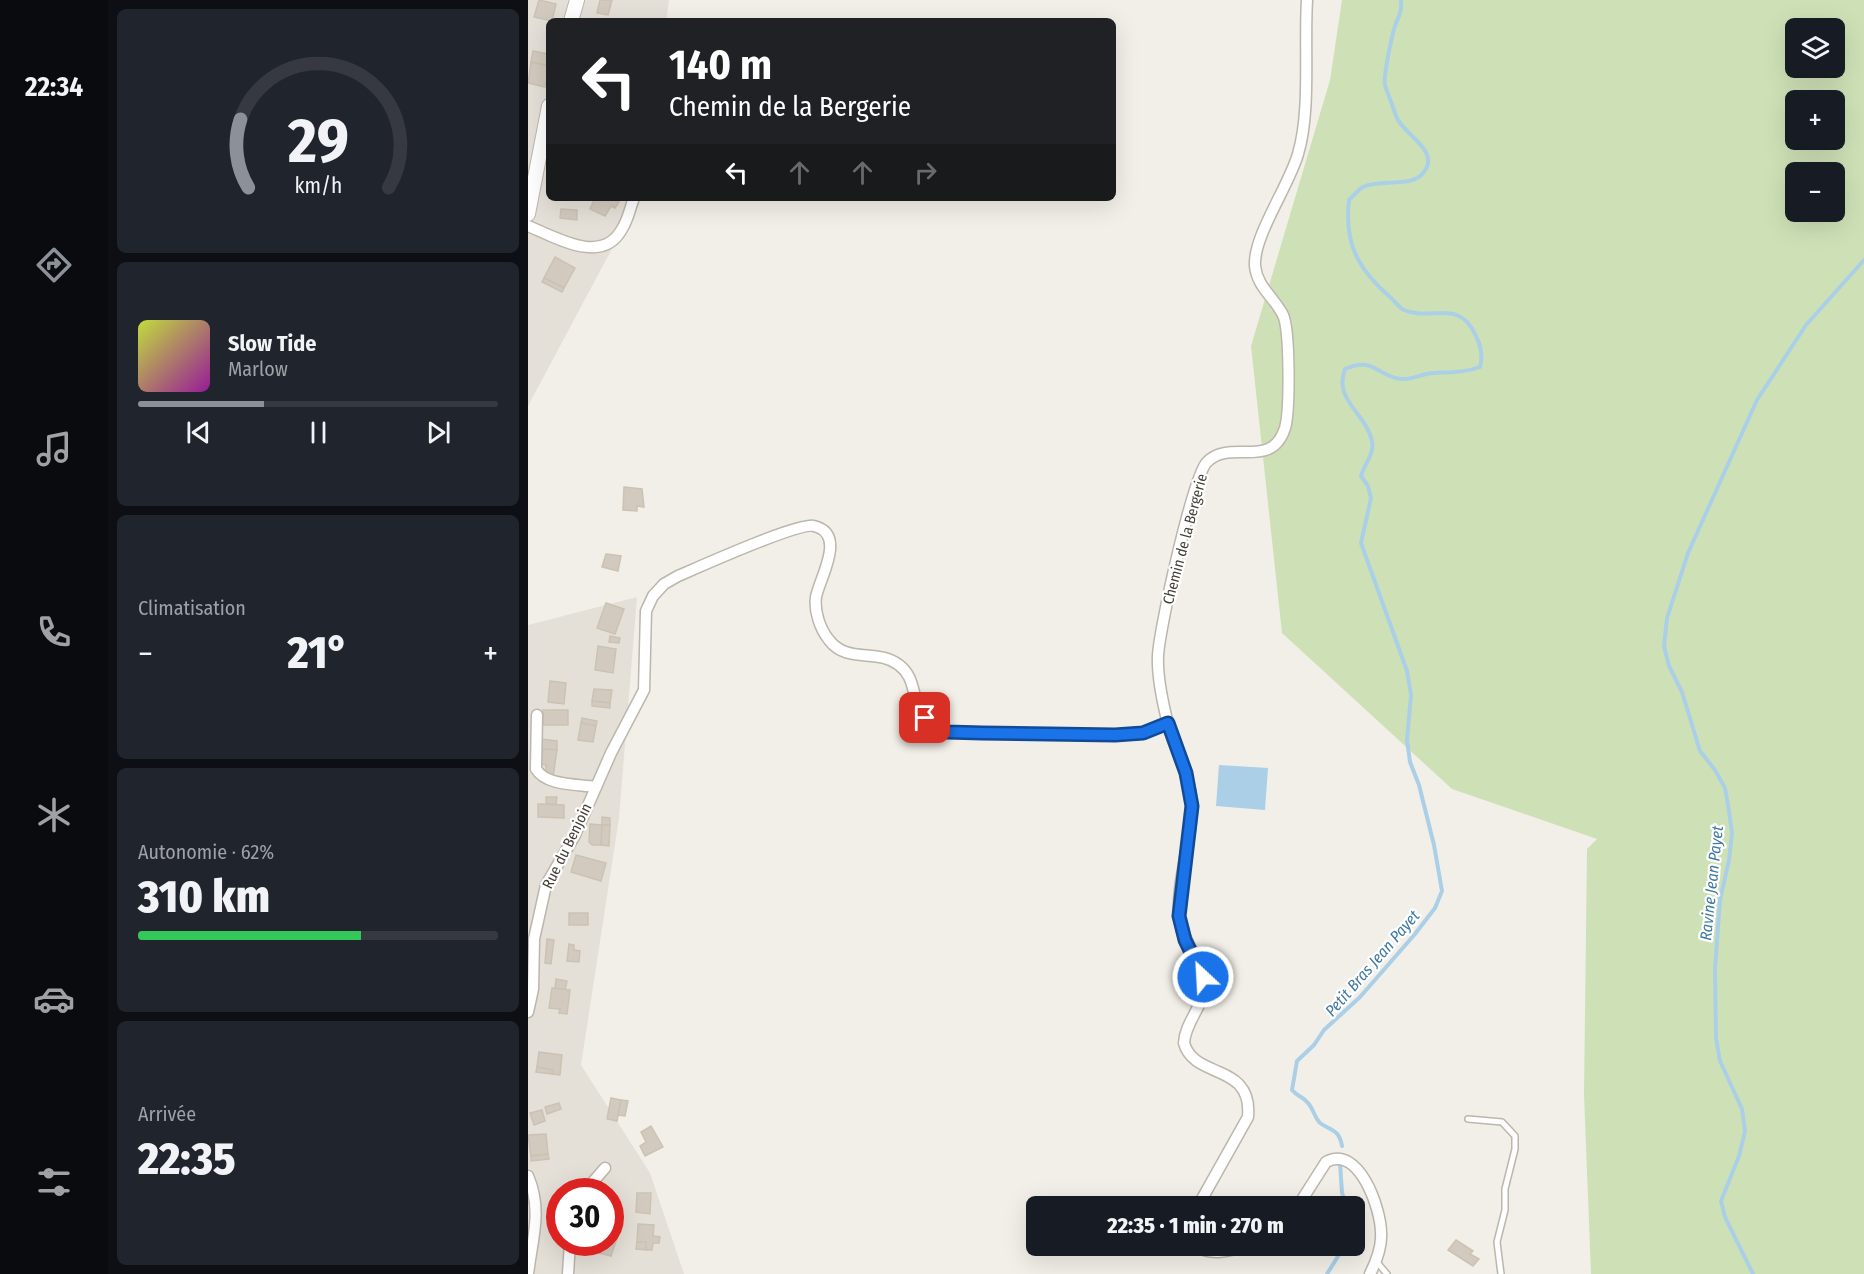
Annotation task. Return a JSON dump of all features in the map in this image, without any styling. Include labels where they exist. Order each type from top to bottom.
[{"type":"street","points":[[572,18],[577,0]]},
{"type":"street","name":"Chemin de la Bergerie","points":[[1204,1196],[1248,1117],[1249,1105],[1240,1083],[1195,1059],[1184,1043],[1186,1030],[1203,993],[1203,977],[1185,940],[1179,916],[1192,806],[1186,773],[1168,723],[1158,657],[1171,586],[1201,472],[1216,455],[1228,452],[1262,453],[1280,438],[1285,427],[1288,332],[1278,305],[1260,284],[1255,258],[1299,153],[1304,111],[1307,0]]},
{"type":"street","points":[[528,214],[546,121]]},
{"type":"street","points":[[528,226],[579,247],[603,246],[615,239],[622,229],[633,201]]},
{"type":"street","name":"Rue du Benjoin","points":[[528,1012],[533,989],[536,930],[546,885],[575,835],[644,690],[646,611],[653,596],[664,584],[678,576],[785,533],[808,525],[815,526],[826,534],[831,547],[816,599],[818,617],[824,634],[830,642],[848,654],[887,658],[899,665],[911,681],[917,706],[925,718],[937,727],[947,732],[1115,735],[1143,733],[1168,723]]},
{"type":"street","name":"Rue du Benjoin","points":[[537,715],[536,769],[540,776],[548,780],[596,787]]},
{"type":"street","points":[[1304,1196],[1326,1162],[1335,1159],[1348,1162],[1361,1174],[1377,1207],[1382,1234],[1376,1261],[1370,1274]]},
{"type":"street","points":[[596,1178],[605,1168]]},
{"type":"street","points":[[528,1176],[536,1197],[538,1216],[528,1274]]},
{"type":"street","points":[[568,1274],[569,1256]]},
{"type":"lane","points":[[1468,1119],[1502,1122],[1515,1136],[1515,1149],[1504,1189],[1505,1210],[1497,1242],[1501,1274]]},
{"type":"lane","points":[[1376,1261],[1387,1274]]},
{"type":"shaded area","points":[[528,0],[669,0],[666,18],[546,18],[546,201],[637,201],[528,406]]},
{"type":"shaded area","points":[[637,597],[619,818],[581,1065],[650,1173],[684,1274],[528,1274],[528,625]]},
{"type":"green space","points":[[1342,0],[1864,0],[1864,1274],[1591,1274],[1584,1095],[1587,849],[1597,839],[1452,789],[1282,633],[1251,346],[1330,80]]},
{"type":"water","points":[[1219,765],[1268,768],[1265,810],[1216,806]]},
{"type":"building","points":[[539,0],[556,4],[553,18],[546,20],[534,17]]},
{"type":"building","points":[[600,0],[612,0],[608,15],[597,13]]},
{"type":"building","points":[[533,51],[546,53],[546,65],[531,62]]},
{"type":"building","points":[[531,62],[546,65],[545,87],[528,83]]},
{"type":"building","points":[[594,201],[619,202],[615,208],[611,206],[605,216],[590,209]]},
{"type":"building","points":[[561,209],[577,210],[577,220],[560,218]]},
{"type":"building","points":[[555,257],[575,268],[564,288],[544,278]]},
{"type":"building","points":[[544,278],[564,288],[562,292],[542,282]]},
{"type":"building","points":[[624,487],[642,489],[644,507],[637,506],[637,511],[623,510]]},
{"type":"building","points":[[606,554],[621,556],[618,571],[602,567]]},
{"type":"building","points":[[606,603],[624,609],[615,634],[597,628]]},
{"type":"building","points":[[610,636],[620,638],[619,643],[609,642]]},
{"type":"building","points":[[598,646],[616,649],[613,673],[595,670]]},
{"type":"building","points":[[550,681],[566,683],[564,704],[548,702]]},
{"type":"building","points":[[594,689],[612,690],[610,703],[592,701]]},
{"type":"building","points":[[592,701],[610,703],[610,708],[592,706]]},
{"type":"building","points":[[543,710],[568,710],[568,725],[543,725]]},
{"type":"building","points":[[582,718],[597,721],[596,726],[581,723]]},
{"type":"building","points":[[581,723],[596,726],[593,742],[578,740]]},
{"type":"building","points":[[541,739],[557,741],[557,750],[540,749]]},
{"type":"building","points":[[540,749],[557,750],[553,777],[545,775],[546,765],[537,763]]},
{"type":"building","points":[[546,797],[557,797],[556,804],[546,804]]},
{"type":"building","points":[[538,804],[564,805],[564,818],[538,817]]},
{"type":"building","points":[[602,817],[610,818],[610,825],[602,825]]},
{"type":"building","points":[[590,824],[602,825],[601,845],[592,845],[589,842]]},
{"type":"building","points":[[602,825],[610,825],[609,846],[601,845]]},
{"type":"building","points":[[576,855],[606,863],[601,881],[571,872]]},
{"type":"building","points":[[569,913],[588,913],[588,925],[569,925]]},
{"type":"building","points":[[547,939],[554,940],[551,964],[545,963]]},
{"type":"building","points":[[569,944],[574,945],[574,950],[580,951],[579,962],[567,961]]},
{"type":"building","points":[[556,979],[567,981],[565,990],[555,988]]},
{"type":"building","points":[[552,988],[570,990],[567,1014],[559,1013],[560,1009],[549,1008]]},
{"type":"building","points":[[539,1052],[562,1055],[560,1075],[552,1074],[553,1070],[537,1067]]},
{"type":"building","points":[[537,1067],[553,1070],[552,1074],[536,1072]]},
{"type":"building","points":[[611,1098],[621,1100],[617,1121],[607,1119]]},
{"type":"building","points":[[621,1100],[628,1101],[625,1116],[618,1115]]},
{"type":"building","points":[[559,1103],[561,1109],[547,1114],[545,1107]]},
{"type":"building","points":[[542,1110],[545,1121],[534,1125],[530,1113]]},
{"type":"building","points":[[651,1126],[663,1147],[645,1156],[640,1146],[646,1142],[641,1132]]},
{"type":"building","points":[[546,1134],[548,1154],[531,1156],[528,1135]]},
{"type":"building","points":[[548,1154],[549,1159],[531,1161],[531,1156]]},
{"type":"building","points":[[637,1193],[651,1193],[650,1214],[636,1212]]},
{"type":"building","points":[[638,1224],[654,1225],[653,1236],[660,1237],[659,1243],[653,1243],[652,1250],[646,1250],[646,1242],[637,1242]]},
{"type":"building","points":[[1456,1240],[1473,1251],[1470,1254],[1479,1259],[1473,1266],[1448,1250]]},
{"type":"building","points":[[637,1242],[646,1242],[646,1250],[636,1249]]},
{"type":"waterway","name":"Petit Bras Jean Payet","points":[[1342,1146],[1337,1133],[1320,1123],[1309,1104],[1292,1090],[1297,1061],[1314,1045],[1324,1030],[1360,997],[1415,934],[1435,908],[1442,891],[1434,845],[1419,785],[1410,762],[1407,740],[1411,695],[1407,671],[1361,543],[1371,498],[1368,486],[1361,476],[1373,445],[1369,431],[1347,398],[1342,380],[1345,369],[1355,366],[1369,366],[1393,377],[1405,379],[1430,373],[1474,369],[1480,367],[1481,359],[1480,347],[1469,324],[1453,314],[1424,314],[1402,309],[1369,276],[1351,243],[1349,200],[1363,187],[1370,184],[1404,182],[1419,177],[1428,164],[1428,156],[1424,149],[1396,116],[1385,85],[1388,56],[1401,11],[1401,0]]},
{"type":"waterway","name":"Ravine Jean Payet","points":[[1753,1274],[1725,1217],[1721,1201],[1739,1156],[1745,1131],[1742,1109],[1720,1061],[1716,1038],[1715,969],[1720,900],[1729,860],[1732,833],[1725,788],[1700,751],[1682,692],[1669,666],[1664,646],[1667,618],[1688,553],[1757,400],[1806,325],[1864,260]]},
{"type":"waterway","name":"Petit Bras Jean Payet","points":[[1340,1163],[1343,1196]]},
{"type":"waterway","name":"Petit Bras Jean Payet","points":[[1327,1274],[1338,1256]]},
{"type":"route","points":[[925,718],[947,732],[982,733],[1115,735],[1143,733],[1168,723],[1186,773],[1192,806],[1180,892],[1179,916],[1185,940],[1198,961],[1203,977]]}]
